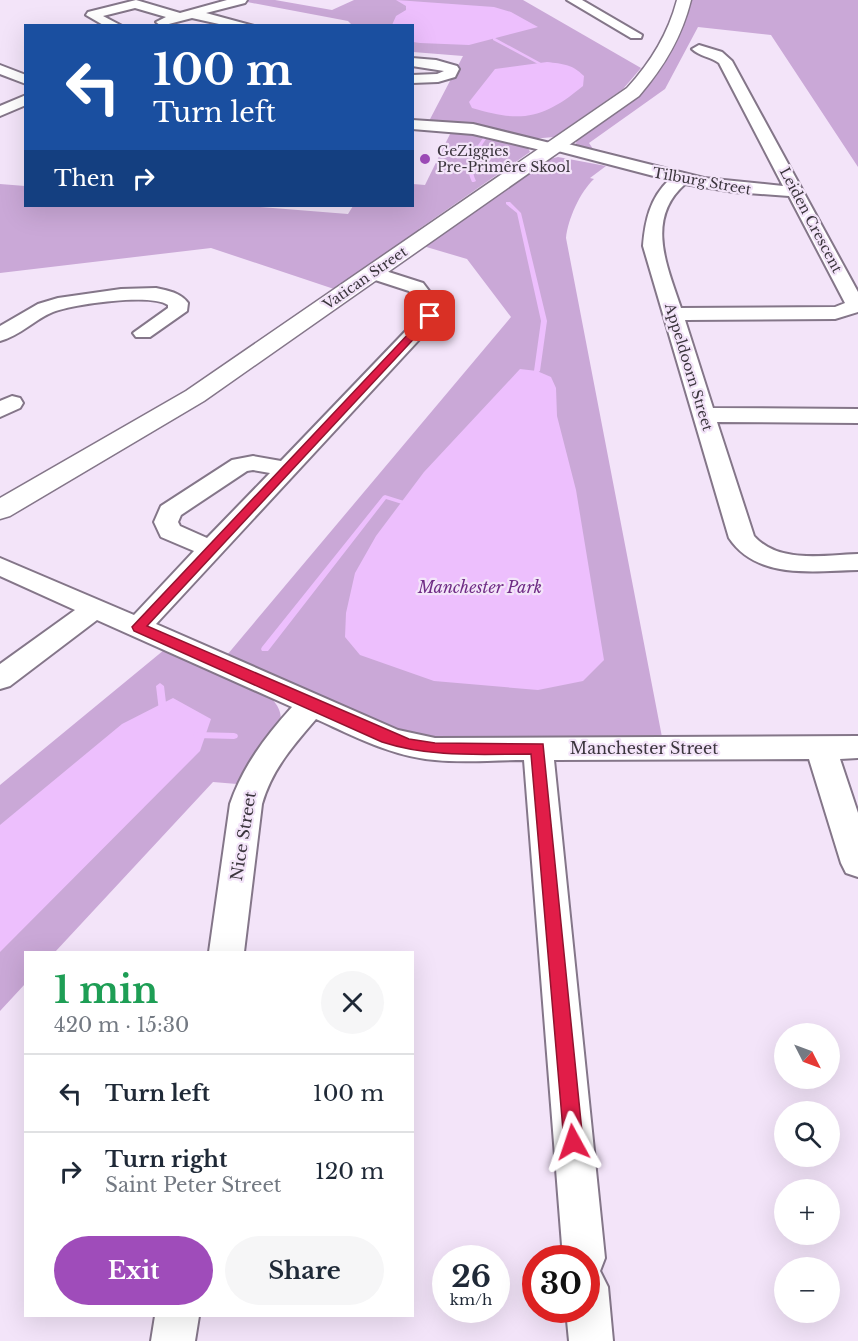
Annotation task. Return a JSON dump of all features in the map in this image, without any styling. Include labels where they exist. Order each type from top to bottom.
[{"type":"street","points":[[157,24],[241,0]]},
{"type":"street","points":[[573,0],[636,35]]},
{"type":"street","name":"Vatican Street","points":[[0,510],[195,396],[633,92],[646,78],[676,28],[684,0]]},
{"type":"street","points":[[112,24],[92,15],[130,4],[235,24]]},
{"type":"street","name":"Leiden Crescent","points":[[672,314],[835,314],[853,307],[855,301],[725,61],[717,55],[699,49]]},
{"type":"street","points":[[414,62],[436,64],[452,69],[450,74],[438,78],[414,79]]},
{"type":"street","points":[[0,68],[16,63]]},
{"type":"street","points":[[0,68],[24,79]]},
{"type":"street","points":[[0,112],[24,100]]},
{"type":"street","name":"Tilburg Street","points":[[414,124],[481,131],[622,168],[645,170],[733,189],[795,191]]},
{"type":"street","name":"Appeldoorn Street","points":[[680,178],[663,195],[659,203],[652,246],[742,538],[751,549],[759,554],[783,562],[858,562]]},
{"type":"street","points":[[138,627],[432,313],[432,308],[416,287],[373,273]]},
{"type":"street","points":[[0,335],[45,308],[58,304],[147,293],[164,294],[175,299],[178,303],[177,311],[143,333]]},
{"type":"street","points":[[705,415],[858,416]]},
{"type":"street","points":[[212,549],[170,531],[166,522],[170,511],[240,465],[253,462],[287,469]]},
{"type":"street","name":"Manchester Street","points":[[0,566],[408,744],[435,748],[858,747]]},
{"type":"street","points":[[0,679],[95,608]]},
{"type":"street","name":"Nice Street","points":[[226,951],[251,782],[267,755],[312,704]]},
{"type":"street","points":[[821,747],[858,863]]},
{"type":"street","points":[[538,748],[583,1245]]},
{"type":"street","points":[[173,1341],[177,1317]]},
{"type":"street","points":[[589,1323],[591,1341]]},
{"type":"green space","points":[[275,0],[332,10],[354,0],[523,0],[641,68],[623,89],[554,137],[531,139],[428,123],[463,56],[414,52],[414,24],[351,24],[348,21],[242,1]]},
{"type":"green space","points":[[690,0],[858,0],[858,167],[771,35],[698,27],[665,89],[589,143],[593,149],[591,151],[576,144],[577,137],[613,114],[654,79],[673,47]]},
{"type":"green space","points":[[452,130],[465,131],[522,146],[528,148],[530,152],[419,229],[423,231],[337,290],[211,248],[0,273],[0,184],[24,186],[24,207],[261,207],[348,214],[352,207],[414,207],[414,184],[425,185]]},
{"type":"green space","name":"Manchester Park","points":[[558,157],[606,166],[590,178],[594,179],[576,206],[566,238],[662,737],[427,737],[393,728],[227,655],[511,317],[467,259],[423,246],[546,160]]},
{"type":"green space","points":[[164,650],[272,699],[281,716],[276,731],[249,762],[237,784],[213,782],[56,951],[24,951],[24,985],[0,1011],[0,785]]},
{"type":"shaded area","points":[[396,0],[494,7],[511,12],[538,27],[469,45],[414,42],[414,24],[392,24],[396,16],[406,10],[406,6]]},
{"type":"shaded area","points":[[547,62],[563,64],[575,69],[584,76],[583,86],[556,105],[531,115],[505,116],[472,108],[469,102],[495,69]]},
{"type":"shaded area","points":[[520,369],[537,371],[551,377],[556,388],[557,416],[576,490],[604,660],[583,681],[538,690],[434,681],[360,655],[345,637],[346,613],[355,573],[376,536],[424,472]]},
{"type":"shaded area","points":[[173,698],[211,719],[200,751],[0,952],[0,825],[122,724]]},
{"type":"waterway","points":[[494,39],[539,63]]},
{"type":"waterway","points":[[474,181],[470,170],[471,165],[484,139]]},
{"type":"waterway","points":[[508,203],[519,213],[544,321],[537,371]]},
{"type":"waterway","points":[[265,649],[385,497],[402,502]]},
{"type":"waterway","points":[[160,686],[163,711]]},
{"type":"waterway","points":[[197,735],[234,736]]},
{"type":"place","name":"GeZiggies Pre-Primêre Skool","points":[[425,159]]},
{"type":"route","points":[[430,316],[138,627],[388,738],[435,748],[538,748],[573,1142]]}]
